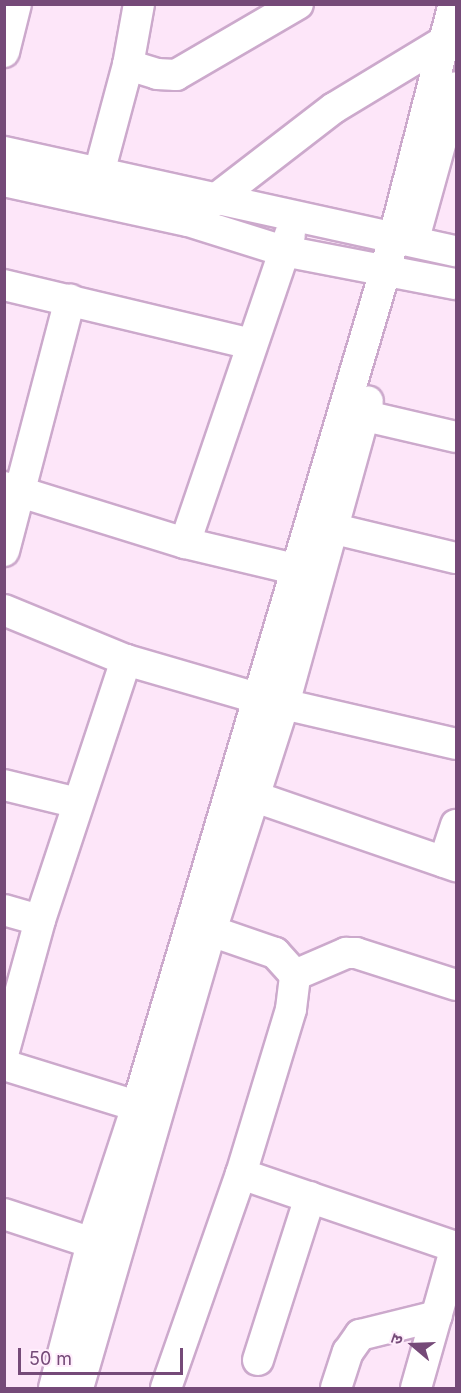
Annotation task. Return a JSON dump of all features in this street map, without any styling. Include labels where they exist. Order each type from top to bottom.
[{"type":"street","points":[[4,52],[16,4]]},
{"type":"street","points":[[99,173],[128,66],[139,4]]},
{"type":"street","points":[[128,66],[157,74],[176,75],[298,4]]},
{"type":"street","points":[[78,1389],[148,1109],[201,928],[244,793],[404,239],[449,96],[454,4]]},
{"type":"street","points":[[188,221],[334,108],[451,37]]},
{"type":"street","points":[[4,152],[213,201],[296,216],[456,251]]},
{"type":"street","points":[[4,181],[188,221],[284,251],[395,270],[456,284]]},
{"type":"street","points":[[185,543],[296,216]]},
{"type":"street","points":[[4,285],[251,344]]},
{"type":"street","points":[[4,551],[14,489],[70,300]]},
{"type":"street","points":[[354,413],[456,437]]},
{"type":"street","points":[[14,489],[185,543],[309,572]]},
{"type":"street","points":[[322,527],[456,558]]},
{"type":"street","points":[[4,610],[126,660],[271,701],[456,744]]},
{"type":"street","points":[[4,1051],[40,920],[126,660]]},
{"type":"street","points":[[4,785],[78,803]]},
{"type":"street","points":[[244,793],[450,864],[456,825]]},
{"type":"street","points":[[4,910],[40,920]]},
{"type":"street","points":[[166,1389],[241,1174],[291,1009],[295,975],[275,953],[201,928]]},
{"type":"street","points":[[295,975],[346,953],[356,953],[456,986]]},
{"type":"street","points":[[4,1065],[148,1109]]},
{"type":"street","points":[[54,1389],[92,1243],[148,1109]]},
{"type":"street","points":[[241,1174],[456,1247],[416,1389]]},
{"type":"street","points":[[258,1360],[310,1197]]},
{"type":"street","points":[[4,1214],[92,1243]]},
{"type":"street","points":[[336,1389],[348,1352],[360,1335],[437,1316]]}]
